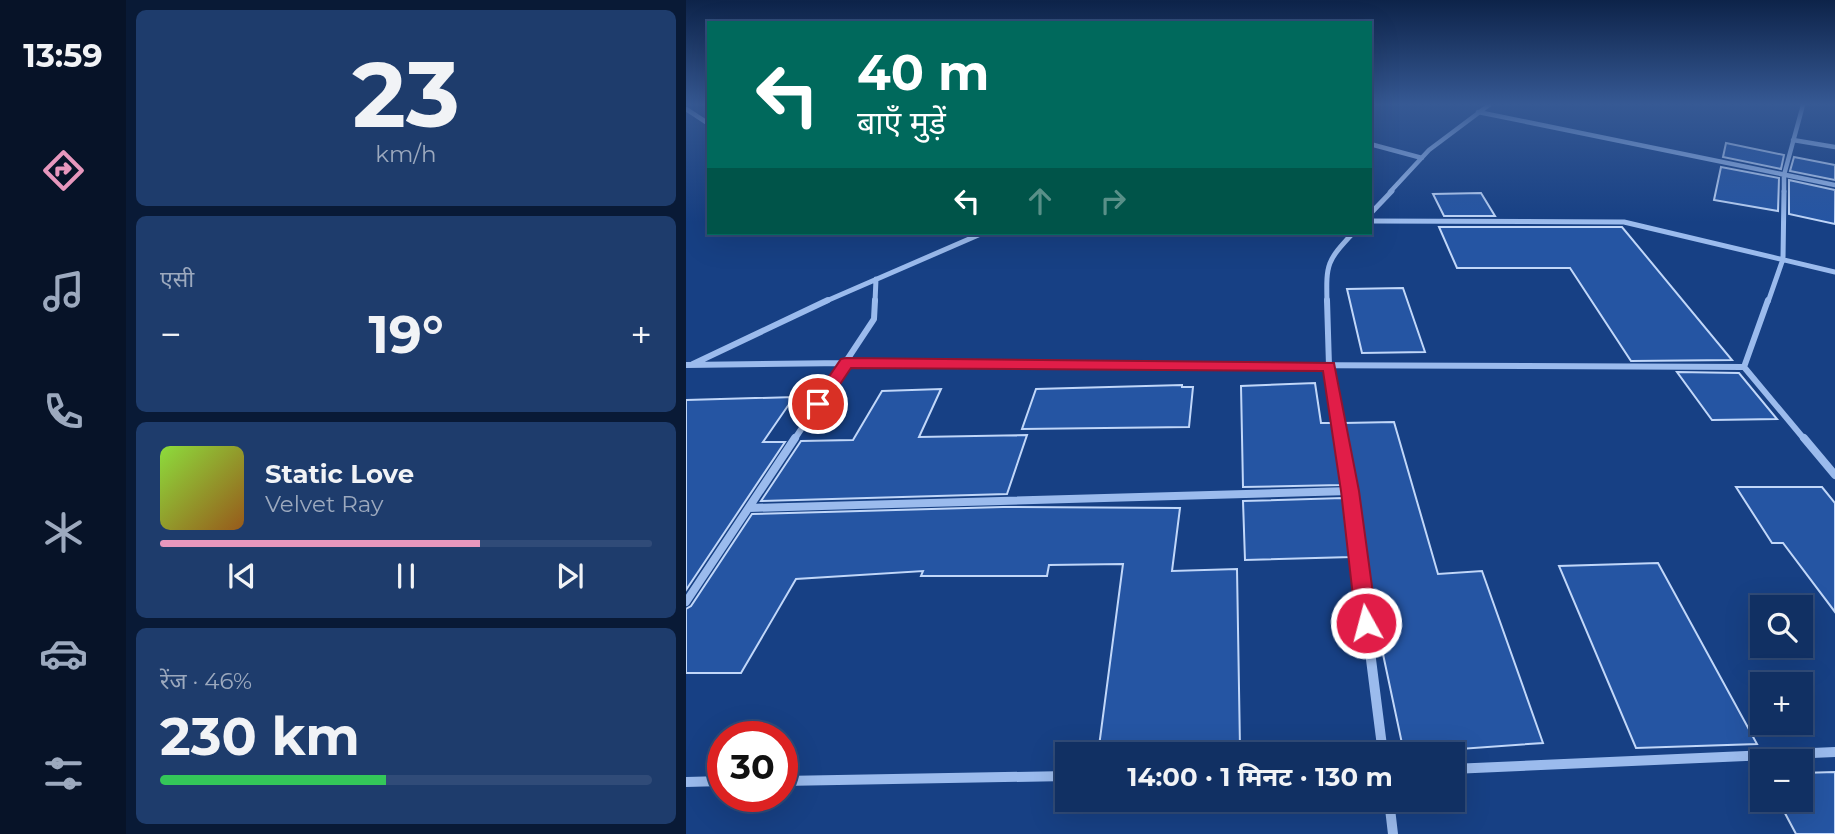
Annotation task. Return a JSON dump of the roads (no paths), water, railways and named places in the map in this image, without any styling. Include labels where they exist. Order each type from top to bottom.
[{"type":"street","points":[[1372,212],[1439,144]]},
{"type":"street","points":[[1635,144],[1835,185]]},
{"type":"street","points":[[1744,366],[1783,259],[1784,175],[1792,144]]},
{"type":"street","points":[[1372,145],[1422,158]]},
{"type":"street","points":[[1372,220],[1614,221],[1835,272]]},
{"type":"street","points":[[689,365],[978,235]]},
{"type":"street","points":[[1351,235],[1330,257],[1326,275],[1329,366],[1350,491],[1381,742]]},
{"type":"street","points":[[686,602],[874,319],[876,279]]},
{"type":"street","points":[[689,365],[846,363],[1744,366]]},
{"type":"street","points":[[1744,366],[1835,475]]},
{"type":"street","points":[[749,508],[1350,491]]},
{"type":"street","points":[[1465,768],[1835,752]]},
{"type":"street","points":[[798,781],[1055,776]]},
{"type":"street","points":[[686,782],[707,782]]},
{"type":"street","points":[[1391,812],[1394,834]]}]
